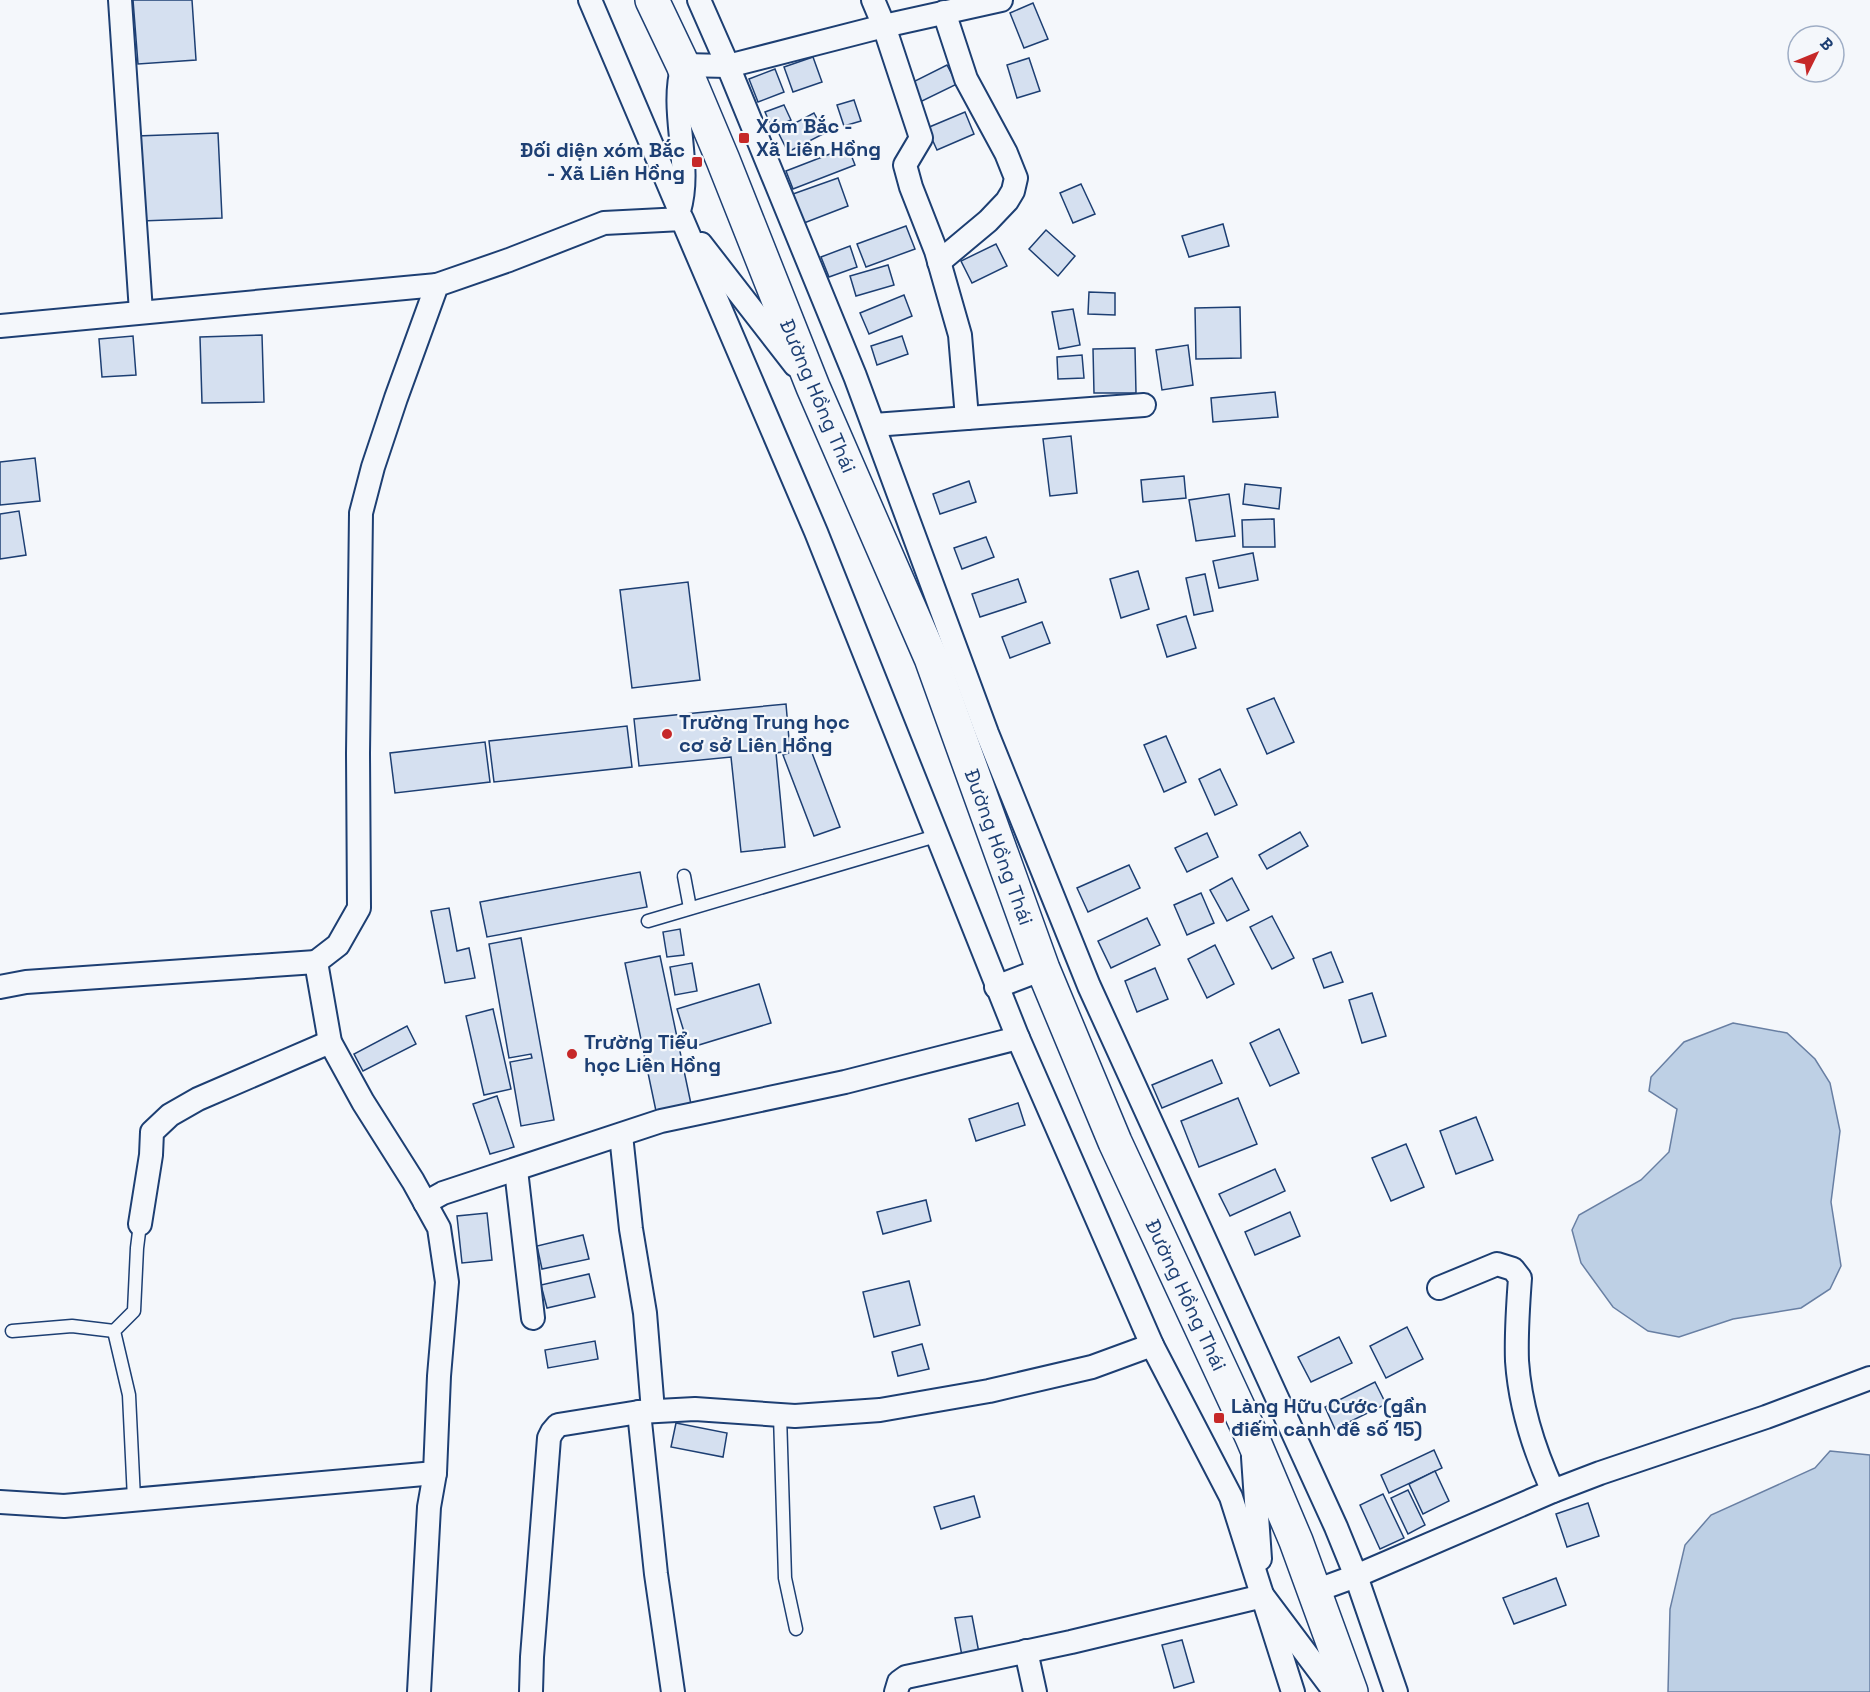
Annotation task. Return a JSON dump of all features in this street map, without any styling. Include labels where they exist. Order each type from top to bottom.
[{"type":"main road","name":"Đường Hồng Thái","points":[[652,0],[683,65],[813,387],[931,658],[1043,969],[1115,1142],[1252,1437],[1296,1541],[1351,1692]]},
{"type":"street","points":[[120,0],[141,312]]},
{"type":"street","points":[[590,0],[816,532],[996,987],[1152,1345],[1231,1497],[1293,1692]]},
{"type":"street","points":[[699,0],[855,376],[987,733],[1089,986],[1356,1576],[1396,1692]]},
{"type":"street","points":[[873,0],[884,26],[921,138],[905,165],[911,188],[939,262],[960,335],[967,418]]},
{"type":"street","points":[[813,387],[680,215],[684,192],[679,100],[680,75],[683,65],[728,66],[884,26],[1001,0]]},
{"type":"street","points":[[939,262],[1008,201],[1016,178],[1006,153],[966,79],[944,12]]},
{"type":"street","points":[[0,326],[437,285],[604,223],[680,215]]},
{"type":"street","points":[[0,987],[26,982],[316,962],[338,945],[359,908],[361,513],[392,408],[437,285]]},
{"type":"street","points":[[874,425],[1144,405]]},
{"type":"street","points":[[316,962],[330,1042],[363,1102],[439,1228],[447,1282],[435,1473],[429,1507],[419,1692]]},
{"type":"street","points":[[996,987],[1043,969]]},
{"type":"street","points":[[425,1203],[443,1193],[661,1121],[846,1082],[1018,1038]]},
{"type":"street","points":[[140,1224],[152,1155],[152,1132],[170,1115],[198,1099],[330,1042]]},
{"type":"street","points":[[621,1135],[631,1229],[645,1313],[646,1412],[656,1574],[673,1692]]},
{"type":"street","points":[[516,1170],[533,1318]]},
{"type":"street","points":[[1439,1288],[1497,1264],[1513,1269],[1520,1278],[1517,1307],[1517,1362],[1532,1441],[1553,1491]]},
{"type":"street","points":[[531,1692],[532,1646],[549,1438],[558,1425],[646,1412],[695,1409],[795,1416],[880,1410],[989,1391],[1092,1367],[1152,1345]]},
{"type":"street","points":[[1315,1591],[1356,1576],[1553,1491],[1766,1417],[1870,1378]]},
{"type":"street","points":[[1252,1437],[1263,1596],[1335,1692]]},
{"type":"street","points":[[0,1502],[64,1506],[435,1473]]},
{"type":"street","points":[[896,1692],[899,1682],[906,1677],[1026,1652],[1263,1596]]},
{"type":"street","points":[[1026,1652],[1035,1692]]},
{"type":"lane","points":[[648,921],[936,836]]},
{"type":"lane","points":[[684,876],[690,908]]},
{"type":"lane","points":[[114,1331],[134,1311],[140,1224]]},
{"type":"lane","points":[[12,1331],[72,1326],[114,1331]]},
{"type":"lane","points":[[114,1331],[129,1395],[134,1498]]},
{"type":"lane","points":[[780,1415],[785,1578],[796,1629]]},
{"type":"water","points":[[1733,1023],[1787,1033],[1815,1059],[1830,1083],[1840,1131],[1831,1202],[1841,1266],[1830,1289],[1801,1308],[1733,1319],[1679,1337],[1648,1331],[1613,1307],[1581,1263],[1572,1230],[1579,1215],[1641,1180],[1669,1152],[1677,1109],[1649,1091],[1651,1077],[1684,1042]]},
{"type":"water","points":[[1830,1451],[1870,1455],[1870,1692],[1668,1692],[1670,1609],[1685,1545],[1711,1515],[1815,1468]]},
{"type":"building","points":[[133,0],[192,0],[196,60],[138,64]]},
{"type":"building","points":[[1033,3],[1048,39],[1024,48],[1010,13]]},
{"type":"building","points":[[813,57],[822,82],[793,92],[784,67]]},
{"type":"building","points":[[1029,58],[1040,91],[1017,98],[1007,65]]},
{"type":"building","points":[[947,65],[957,84],[920,102],[911,83]]},
{"type":"building","points":[[775,69],[784,92],[758,102],[749,79]]},
{"type":"building","points":[[854,100],[861,121],[844,126],[837,105]]},
{"type":"building","points":[[784,105],[791,120],[772,128],[765,112]]},
{"type":"building","points":[[965,112],[974,134],[937,150],[927,128]]},
{"type":"building","points":[[814,113],[825,133],[788,152],[778,132]]},
{"type":"building","points":[[218,133],[222,218],[141,221],[137,136]]},
{"type":"building","points":[[848,147],[855,165],[793,189],[786,171]]},
{"type":"building","points":[[838,178],[848,206],[804,223],[793,194]]},
{"type":"building","points":[[1081,184],[1095,214],[1073,223],[1060,193]]},
{"type":"building","points":[[1223,224],[1229,246],[1189,257],[1182,236]]},
{"type":"building","points":[[906,226],[915,249],[866,267],[857,244]]},
{"type":"building","points":[[1046,230],[1075,256],[1058,276],[1029,249]]},
{"type":"building","points":[[996,244],[1007,266],[972,283],[961,261]]},
{"type":"building","points":[[850,246],[857,267],[829,277],[821,257]]},
{"type":"building","points":[[888,265],[894,285],[856,296],[850,276]]},
{"type":"building","points":[[1089,292],[1115,293],[1115,315],[1088,314]]},
{"type":"building","points":[[904,295],[912,316],[869,334],[860,313]]},
{"type":"building","points":[[1240,307],[1241,358],[1196,359],[1195,308]]},
{"type":"building","points":[[1073,309],[1080,345],[1059,349],[1052,312]]},
{"type":"building","points":[[262,335],[264,402],[202,403],[200,337]]},
{"type":"building","points":[[133,336],[136,375],[102,377],[99,339]]},
{"type":"building","points":[[902,336],[908,354],[877,365],[871,346]]},
{"type":"building","points":[[1188,345],[1193,385],[1162,390],[1156,350]]},
{"type":"building","points":[[1135,348],[1136,393],[1094,393],[1093,349]]},
{"type":"building","points":[[1082,355],[1084,378],[1058,379],[1057,357]]},
{"type":"building","points":[[1275,392],[1278,417],[1213,422],[1211,398]]},
{"type":"building","points":[[1071,436],[1077,493],[1050,496],[1043,439]]},
{"type":"building","points":[[35,458],[40,501],[0,505],[0,462]]},
{"type":"building","points":[[1184,476],[1186,498],[1143,502],[1141,480]]},
{"type":"building","points":[[969,481],[976,502],[940,514],[933,494]]},
{"type":"building","points":[[1245,484],[1281,488],[1279,509],[1243,504]]},
{"type":"building","points":[[1229,494],[1235,536],[1196,541],[1189,500]]},
{"type":"building","points":[[19,511],[26,555],[0,559],[0,514]]},
{"type":"building","points":[[1274,519],[1275,547],[1243,547],[1242,520]]},
{"type":"building","points":[[986,537],[994,557],[962,569],[954,548]]},
{"type":"building","points":[[1253,553],[1258,580],[1219,588],[1213,561]]},
{"type":"building","points":[[1138,571],[1149,609],[1121,618],[1110,579]]},
{"type":"building","points":[[1205,574],[1213,611],[1194,615],[1186,578]]},
{"type":"building","points":[[1018,579],[1026,602],[980,617],[972,594]]},
{"type":"building","points":[[688,582],[700,680],[632,688],[620,590]]},
{"type":"building","points":[[1186,616],[1196,648],[1167,657],[1157,625]]},
{"type":"building","points":[[1042,622],[1050,643],[1010,658],[1002,637]]},
{"type":"building","points":[[1274,698],[1294,742],[1267,754],[1247,709]]},
{"type":"building","points":[[786,704],[790,751],[776,753],[785,847],[741,852],[731,757],[639,766],[634,719]]},
{"type":"building","points":[[627,726],[632,767],[494,782],[489,741]]},
{"type":"building","points":[[1166,736],[1186,782],[1164,792],[1144,745]]},
{"type":"building","points":[[485,742],[490,782],[395,793],[390,753]]},
{"type":"building","points":[[809,745],[840,827],[814,836],[783,755]]},
{"type":"building","points":[[1220,769],[1237,805],[1215,815],[1199,779]]},
{"type":"building","points":[[1300,832],[1308,846],[1267,869],[1259,855]]},
{"type":"building","points":[[1207,833],[1218,857],[1187,872],[1175,848]]},
{"type":"building","points":[[1129,865],[1140,888],[1088,912],[1077,888]]},
{"type":"building","points":[[640,872],[647,907],[487,937],[480,902]]},
{"type":"building","points":[[1232,878],[1249,910],[1227,921],[1210,890]]},
{"type":"building","points":[[1201,893],[1214,923],[1187,935],[1174,905]]},
{"type":"building","points":[[449,908],[457,951],[469,948],[475,978],[445,983],[431,911]]},
{"type":"building","points":[[1272,916],[1294,958],[1272,969],[1250,927]]},
{"type":"building","points":[[1147,918],[1160,945],[1111,968],[1098,941]]},
{"type":"building","points":[[680,929],[684,955],[667,957],[663,932]]},
{"type":"building","points":[[521,938],[554,1120],[521,1126],[510,1062],[532,1058],[531,1054],[509,1058],[489,944]]},
{"type":"building","points":[[1215,945],[1234,984],[1207,998],[1188,959]]},
{"type":"building","points":[[1331,952],[1343,982],[1324,988],[1313,959]]},
{"type":"building","points":[[660,956],[691,1104],[656,1111],[625,963]]},
{"type":"building","points":[[692,963],[697,991],[675,995],[670,967]]},
{"type":"building","points":[[1155,968],[1168,999],[1137,1012],[1125,981]]},
{"type":"building","points":[[759,984],[771,1023],[689,1048],[677,1009]]},
{"type":"building","points":[[1372,993],[1386,1036],[1362,1043],[1349,1000]]},
{"type":"building","points":[[493,1009],[511,1089],[484,1095],[466,1016]]},
{"type":"building","points":[[407,1026],[416,1044],[363,1071],[354,1054]]},
{"type":"building","points":[[1279,1029],[1299,1073],[1270,1086],[1250,1043]]},
{"type":"building","points":[[1212,1060],[1222,1083],[1162,1108],[1152,1085]]},
{"type":"building","points":[[497,1096],[514,1147],[490,1154],[473,1104]]},
{"type":"building","points":[[1238,1098],[1257,1144],[1199,1167],[1181,1121]]},
{"type":"building","points":[[1018,1103],[1025,1125],[976,1141],[969,1119]]},
{"type":"building","points":[[1476,1117],[1493,1160],[1456,1174],[1440,1131]]},
{"type":"building","points":[[1406,1144],[1424,1187],[1391,1201],[1372,1158]]},
{"type":"building","points":[[1275,1169],[1285,1191],[1230,1216],[1219,1194]]},
{"type":"building","points":[[926,1200],[931,1221],[883,1234],[877,1212]]},
{"type":"building","points":[[1290,1212],[1300,1236],[1255,1255],[1245,1232]]},
{"type":"building","points":[[487,1213],[492,1260],[462,1263],[457,1216]]},
{"type":"building","points":[[583,1235],[589,1259],[542,1269],[537,1246]]},
{"type":"building","points":[[589,1274],[595,1297],[547,1308],[541,1285]]},
{"type":"building","points":[[909,1281],[920,1325],[874,1337],[863,1292]]},
{"type":"building","points":[[1407,1327],[1423,1359],[1386,1378],[1370,1346]]},
{"type":"building","points":[[1339,1337],[1352,1363],[1311,1382],[1298,1357]]},
{"type":"building","points":[[595,1341],[598,1359],[548,1368],[545,1350]]},
{"type":"building","points":[[922,1344],[929,1369],[898,1376],[892,1352]]},
{"type":"building","points":[[1375,1382],[1386,1404],[1335,1429],[1325,1407]]},
{"type":"building","points":[[676,1423],[727,1433],[723,1457],[671,1447]]},
{"type":"building","points":[[1434,1450],[1442,1468],[1389,1493],[1381,1475]]},
{"type":"building","points":[[1435,1471],[1449,1501],[1423,1514],[1409,1484]]},
{"type":"building","points":[[1408,1490],[1425,1525],[1408,1534],[1391,1498]]},
{"type":"building","points":[[1383,1494],[1404,1538],[1380,1549],[1360,1505]]},
{"type":"building","points":[[974,1496],[980,1517],[941,1529],[934,1507]]},
{"type":"building","points":[[1588,1503],[1599,1536],[1567,1547],[1556,1514]]},
{"type":"building","points":[[1556,1578],[1566,1605],[1514,1624],[1503,1598]]},
{"type":"building","points":[[972,1616],[979,1653],[962,1656],[955,1618]]},
{"type":"building","points":[[1182,1640],[1194,1682],[1174,1688],[1162,1645]]},
{"type":"place","name":"Xóm Bắc - Xã Liên Hồng","points":[[744,138]]},
{"type":"place","name":"Đối diện xóm Bắc - Xã Liên Hồng","points":[[697,162]]},
{"type":"place","name":"Trường Trung học cơ sở Liên Hồng","points":[[667,734]]},
{"type":"place","name":"Trường Tiểu học Liên Hồng","points":[[572,1054]]},
{"type":"place","name":"Làng Hữu Cước (gần điếm canh đê số 15)","points":[[1219,1418]]}]
